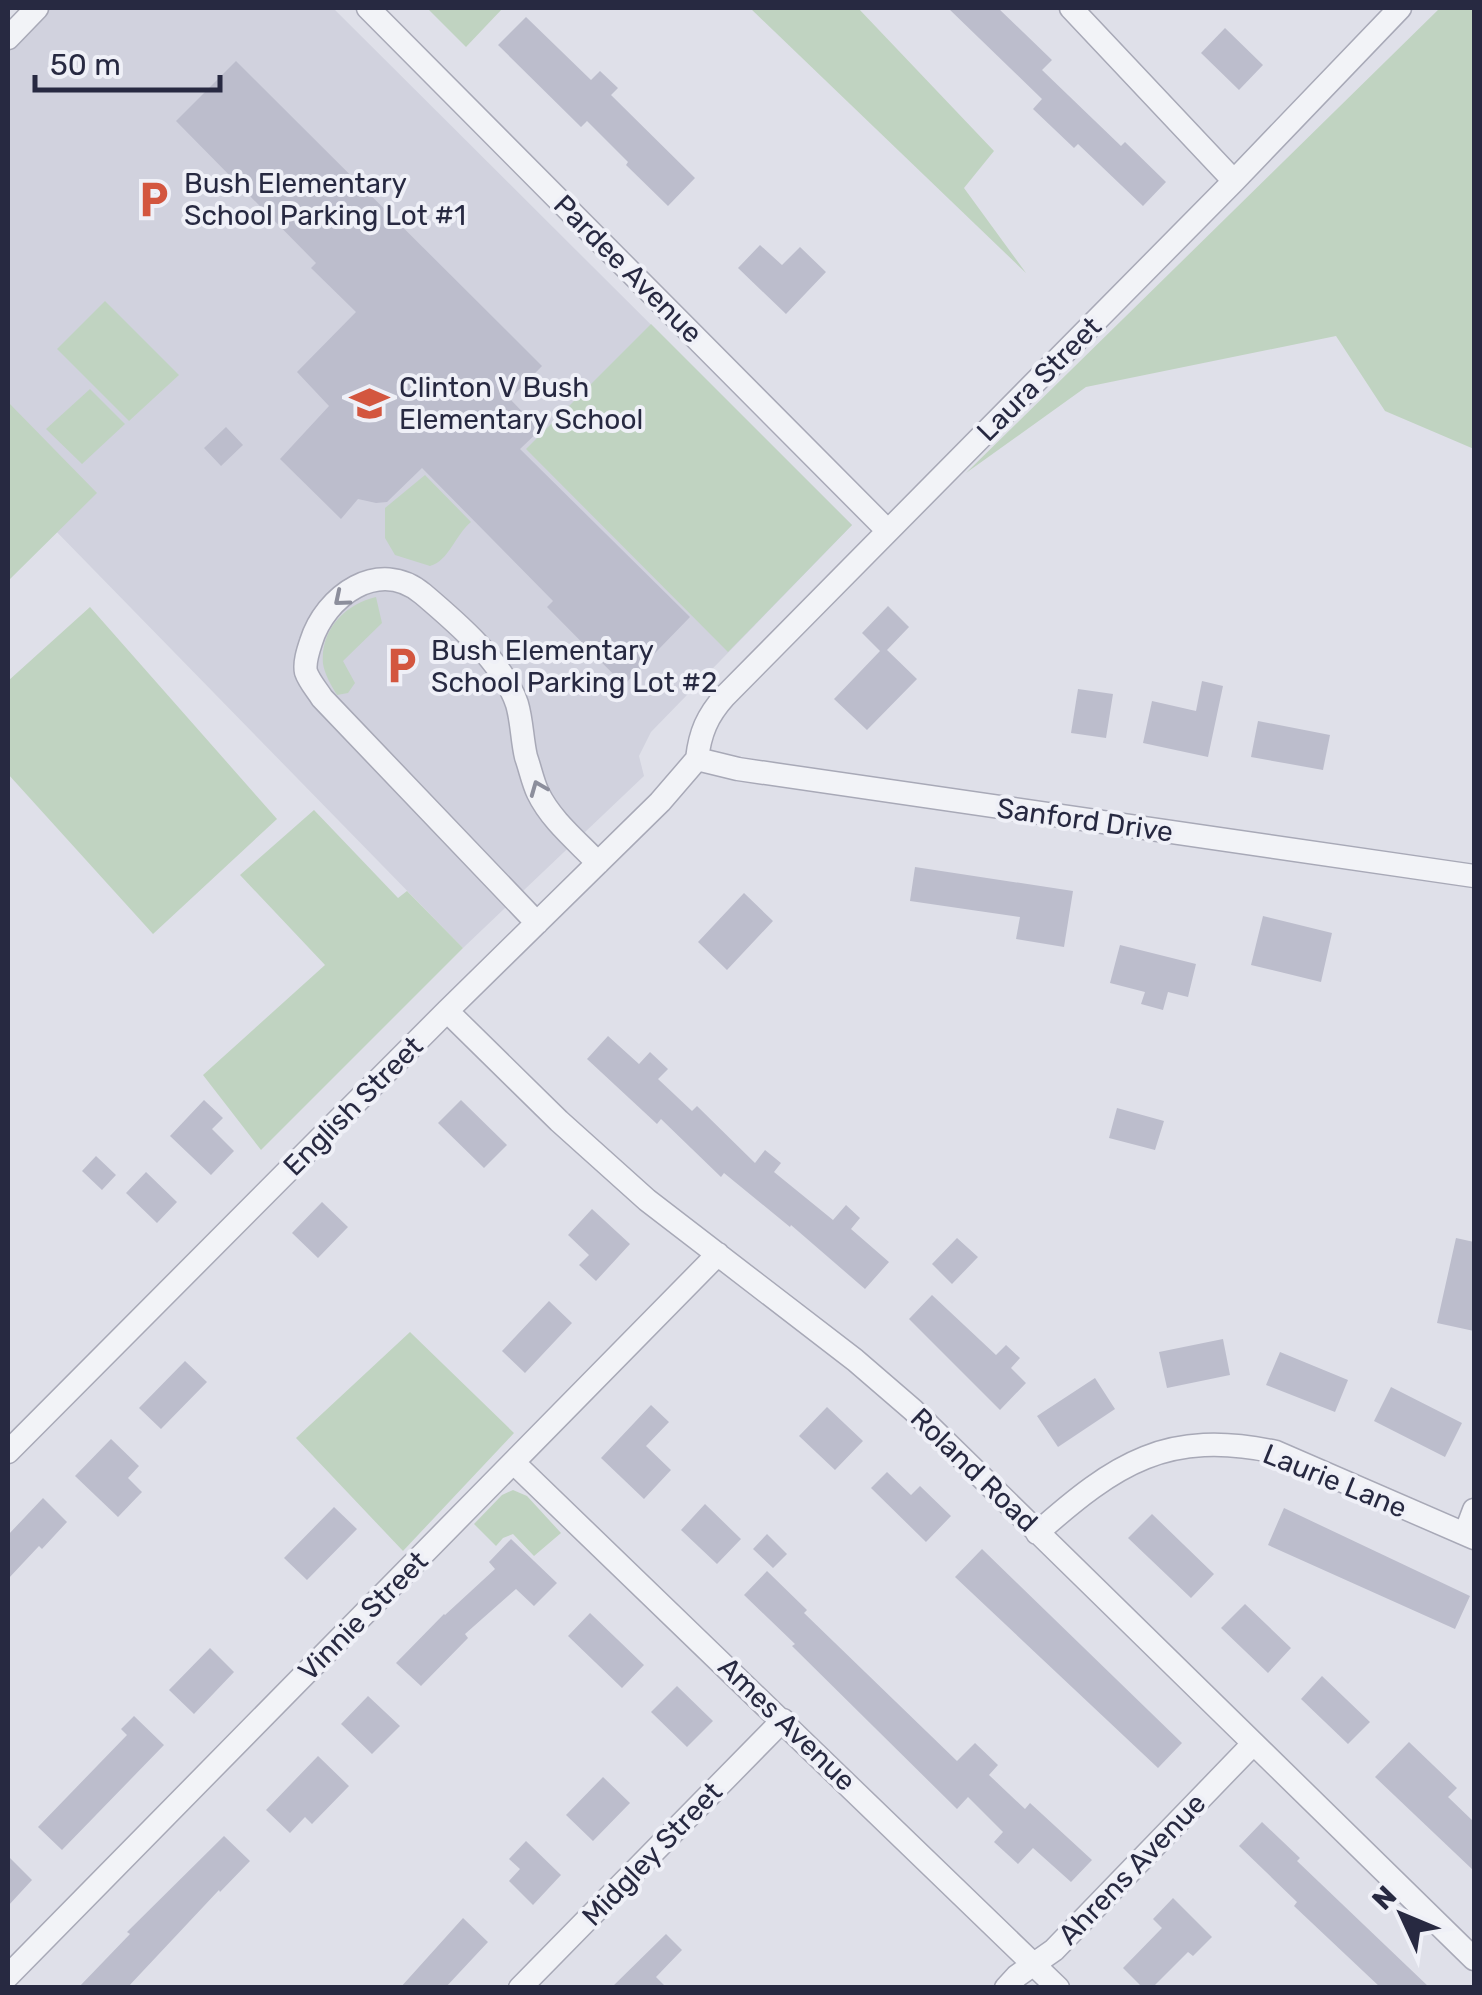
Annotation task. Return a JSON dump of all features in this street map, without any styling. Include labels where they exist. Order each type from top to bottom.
[{"type":"street","points":[[8,38],[37,8]]},
{"type":"street","name":"Pardee Avenue","points":[[368,8],[887,530]]},
{"type":"street","points":[[1072,8],[1234,182]]},
{"type":"street","name":"Laura Street","points":[[697,759],[699,736],[714,708],[1234,182],[1400,8]]},
{"type":"street","points":[[537,923],[322,698],[306,672],[306,663],[317,623],[331,607],[358,586],[389,578],[419,590],[463,632],[501,672],[516,703],[535,789],[562,827],[598,862]]},
{"type":"street","name":"English Street","points":[[8,1452],[660,802],[697,759]]},
{"type":"street","name":"Sanford Drive","points":[[697,759],[738,769],[1474,876]]},
{"type":"street","name":"Roland Road","points":[[447,1011],[605,1164],[914,1410],[1474,1959]]},
{"type":"street","name":"Vinnie Street","points":[[8,1976],[718,1254]]},
{"type":"street","name":"Laurie Lane","points":[[1037,1533],[1096,1483],[1133,1462],[1170,1449],[1210,1444],[1276,1452],[1470,1536]]},
{"type":"street","name":"Ames Avenue","points":[[514,1463],[1058,1988]]},
{"type":"street","points":[[1470,1536],[1474,1510]]},
{"type":"street","name":"Midgley Street","points":[[520,1988],[783,1720]]},
{"type":"street","name":"Ahrens Avenue","points":[[1006,1988],[1016,1976],[1054,1950],[1253,1744]]},
{"type":"shaded area","name":"Clinton V Bush Elementary School","points":[[50,8],[333,8],[852,525],[651,732],[639,756],[644,776],[463,948],[8,482],[8,51]]},
{"type":"green space","points":[[427,8],[503,8],[466,47]]},
{"type":"green space","points":[[750,8],[858,8],[994,151],[964,188],[1026,273]]},
{"type":"green space","points":[[1440,8],[1474,8],[1474,449],[1385,411],[1336,336],[1086,387],[966,473]]},
{"type":"green space","points":[[105,301],[179,375],[129,421],[57,349]]},
{"type":"green space","points":[[651,324],[852,525],[728,652],[526,449]]},
{"type":"green space","points":[[90,389],[125,424],[82,464],[46,429]]},
{"type":"green space","points":[[8,402],[97,493],[8,581]]},
{"type":"green space","points":[[425,475],[471,522],[442,559],[430,566],[395,555],[385,538],[385,508]]},
{"type":"green space","points":[[376,597],[382,623],[343,661],[355,683],[348,693],[337,695],[323,664],[326,640],[345,612]]},
{"type":"green space","points":[[90,607],[277,819],[153,934],[8,774],[8,681]]},
{"type":"green space","points":[[314,810],[398,898],[407,891],[463,948],[261,1150],[203,1075],[325,965],[240,875]]},
{"type":"green space","points":[[410,1332],[514,1433],[403,1551],[296,1438]]},
{"type":"green space","points":[[513,1490],[527,1496],[561,1533],[534,1556],[513,1534],[496,1546],[474,1524],[502,1495]]},
{"type":"building","points":[[948,8],[998,8],[1052,60],[1042,70],[1121,146],[1125,142],[1166,182],[1143,206],[1078,144],[1074,148],[1033,109],[1042,99]]},
{"type":"building","points":[[526,17],[591,80],[600,71],[618,88],[611,95],[695,178],[668,206],[587,121],[581,127],[498,45]]},
{"type":"building","points":[[1225,28],[1263,65],[1239,90],[1201,53]]},
{"type":"building","points":[[236,61],[542,366],[510,399],[540,430],[520,449],[690,617],[624,685],[547,607],[553,601],[422,468],[387,502],[358,499],[341,519],[280,459],[329,406],[297,372],[356,312],[311,268],[316,263],[176,121]]},
{"type":"building","points":[[760,245],[782,265],[800,247],[826,272],[786,314],[738,268]]},
{"type":"building","points":[[226,427],[243,445],[221,466],[204,448]]},
{"type":"building","points":[[888,606],[909,627],[887,650],[917,679],[867,730],[834,699],[880,651],[862,633]]},
{"type":"building","points":[[1202,681],[1223,686],[1208,757],[1143,743],[1152,701],[1196,711]]},
{"type":"building","points":[[1078,689],[1113,694],[1106,738],[1071,733]]},
{"type":"building","points":[[1258,721],[1330,735],[1323,770],[1251,757]]},
{"type":"building","points":[[915,867],[1073,891],[1064,947],[1016,939],[1020,917],[910,901]]},
{"type":"building","points":[[744,893],[773,921],[727,970],[698,942]]},
{"type":"building","points":[[1263,916],[1332,933],[1321,982],[1251,965]]},
{"type":"building","points":[[1120,945],[1196,964],[1188,997],[1168,992],[1163,1010],[1141,1004],[1145,992],[1110,983]]},
{"type":"building","points":[[608,1036],[639,1064],[650,1052],[668,1069],[658,1079],[692,1111],[697,1106],[755,1163],[765,1150],[781,1163],[774,1172],[833,1220],[846,1205],[860,1218],[851,1229],[889,1262],[865,1289],[791,1225],[724,1173],[721,1177],[661,1119],[657,1124],[587,1059]]},
{"type":"building","points":[[204,1100],[223,1118],[212,1129],[234,1151],[211,1175],[170,1136]]},
{"type":"building","points":[[461,1100],[507,1145],[484,1168],[438,1123]]},
{"type":"building","points":[[1117,1108],[1164,1121],[1155,1150],[1109,1138]]},
{"type":"building","points":[[96,1156],[116,1175],[102,1190],[82,1171]]},
{"type":"building","points":[[146,1172],[177,1202],[157,1223],[126,1193]]},
{"type":"building","points":[[322,1202],[348,1227],[318,1258],[292,1233]]},
{"type":"building","points":[[592,1209],[630,1244],[596,1281],[579,1265],[589,1255],[568,1235]]},
{"type":"building","points":[[957,1238],[978,1257],[952,1284],[932,1264]]},
{"type":"building","points":[[1456,1238],[1474,1242],[1474,1331],[1437,1323]]},
{"type":"building","points":[[932,1295],[996,1355],[1006,1345],[1020,1358],[1011,1368],[1026,1383],[1000,1410],[909,1319]]},
{"type":"building","points":[[549,1301],[572,1323],[525,1373],[502,1351]]},
{"type":"building","points":[[1223,1339],[1230,1375],[1167,1388],[1159,1352]]},
{"type":"building","points":[[1280,1352],[1348,1380],[1335,1412],[1266,1385]]},
{"type":"building","points":[[185,1361],[207,1382],[161,1429],[139,1408]]},
{"type":"building","points":[[1095,1378],[1115,1409],[1058,1447],[1037,1416]]},
{"type":"building","points":[[1391,1387],[1462,1423],[1445,1457],[1374,1421]]},
{"type":"building","points":[[651,1405],[669,1422],[646,1446],[671,1470],[644,1499],[601,1458]]},
{"type":"building","points":[[827,1407],[863,1441],[835,1470],[799,1436]]},
{"type":"building","points":[[111,1439],[139,1466],[128,1478],[142,1492],[118,1517],[75,1476]]},
{"type":"building","points":[[887,1472],[911,1495],[920,1486],[951,1516],[926,1542],[871,1488]]},
{"type":"building","points":[[43,1498],[67,1522],[8,1579],[8,1535]]},
{"type":"building","points":[[705,1504],[741,1539],[717,1564],[681,1530]]},
{"type":"building","points":[[334,1507],[357,1529],[307,1580],[284,1558]]},
{"type":"building","points":[[1284,1508],[1470,1596],[1455,1629],[1268,1545]]},
{"type":"building","points":[[1152,1514],[1214,1574],[1191,1598],[1128,1538]]},
{"type":"building","points":[[767,1534],[787,1554],[773,1568],[753,1549]]},
{"type":"building","points":[[511,1539],[557,1583],[534,1606],[516,1589],[465,1634],[468,1638],[421,1686],[396,1663],[495,1569],[489,1562]]},
{"type":"building","points":[[982,1549],[1182,1743],[1158,1768],[955,1577]]},
{"type":"building","points":[[767,1571],[807,1610],[804,1613],[957,1761],[975,1743],[998,1765],[989,1775],[1025,1809],[1030,1803],[1092,1860],[1071,1882],[1033,1848],[1018,1864],[994,1842],[1003,1832],[968,1797],[957,1809],[744,1595]]},
{"type":"building","points":[[1245,1604],[1291,1648],[1268,1673],[1221,1628]]},
{"type":"building","points":[[590,1613],[644,1665],[622,1688],[568,1636]]},
{"type":"building","points":[[210,1648],[234,1672],[194,1714],[169,1690]]},
{"type":"building","points":[[1322,1676],[1370,1722],[1348,1744],[1301,1699]]},
{"type":"building","points":[[677,1686],[713,1721],[687,1747],[651,1712]]},
{"type":"building","points":[[368,1696],[400,1726],[372,1754],[341,1724]]},
{"type":"building","points":[[134,1716],[164,1745],[62,1850],[38,1827],[127,1735],[121,1729]]},
{"type":"building","points":[[1409,1742],[1457,1788],[1448,1797],[1474,1822],[1474,1871],[1375,1777]]},
{"type":"building","points":[[318,1756],[349,1786],[312,1824],[305,1817],[290,1833],[266,1810]]},
{"type":"building","points":[[603,1777],[630,1803],[593,1841],[566,1815]]},
{"type":"building","points":[[1262,1822],[1300,1858],[1297,1861],[1430,1988],[1381,1988],[1294,1906],[1297,1902],[1239,1846]]},
{"type":"building","points":[[224,1836],[250,1861],[127,1988],[78,1988],[130,1934],[127,1932]]},
{"type":"building","points":[[526,1841],[561,1875],[533,1905],[509,1881],[520,1869],[509,1859]]},
{"type":"building","points":[[8,1856],[32,1880],[8,1906]]},
{"type":"building","points":[[1173,1898],[1212,1937],[1193,1956],[1188,1952],[1152,1988],[1143,1988],[1123,1968],[1162,1928],[1153,1919]]},
{"type":"building","points":[[463,1918],[488,1942],[445,1988],[400,1988]]},
{"type":"building","points":[[666,1934],[682,1950],[656,1977],[667,1988],[611,1988]]},
{"type":"place","name":"Bush Elementary School Parking Lot #1","points":[[154,199]]},
{"type":"place","name":"Clinton V Bush Elementary School","points":[[369,403]]},
{"type":"place","name":"Bush Elementary School Parking Lot #2","points":[[401,666]]}]
